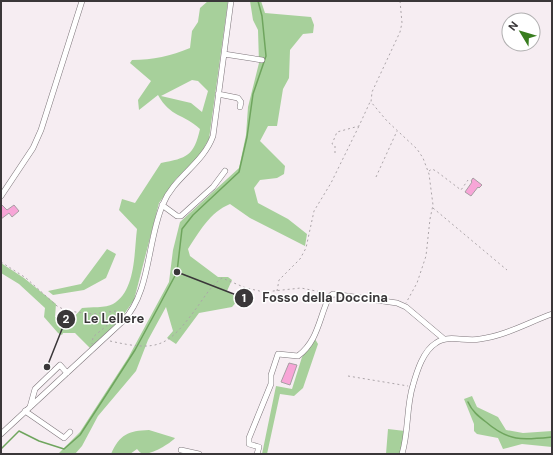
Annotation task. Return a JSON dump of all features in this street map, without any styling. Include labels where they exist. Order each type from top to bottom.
[{"type":"street","points":[[1,196],[33,148],[41,130],[82,1]]},
{"type":"street","points":[[1,434],[123,321],[136,304],[162,205],[172,188],[195,165],[209,146],[213,136],[231,1]]},
{"type":"street","points":[[224,54],[262,60]]},
{"type":"street","points":[[218,94],[238,98],[241,102],[240,107]]},
{"type":"street","points":[[162,205],[177,216],[181,216],[213,187],[225,171]]},
{"type":"street","points":[[257,454],[259,447],[249,444],[249,438],[271,384],[271,375],[278,354],[298,356],[305,351],[319,326],[329,297],[333,294],[397,303],[406,307],[444,338]]},
{"type":"street","points":[[402,454],[407,433],[412,387],[428,350],[436,342],[444,338],[468,340],[483,339],[552,314]]},
{"type":"street","points":[[30,407],[34,389],[60,365],[67,373]]},
{"type":"street","points":[[26,411],[64,438],[70,432]]},
{"type":"street","points":[[181,450],[199,454]]},
{"type":"path","points":[[277,291],[279,280],[300,259],[306,248],[314,211],[331,183],[371,102],[372,92],[400,32],[402,23],[400,1]]},
{"type":"path","points":[[371,102],[417,149],[423,158],[428,171],[433,196],[433,207],[423,269],[406,303],[406,307]]},
{"type":"path","points":[[335,153],[335,146],[332,144],[337,132],[359,126]]},
{"type":"path","points":[[376,177],[398,131]]},
{"type":"path","points":[[428,171],[432,169],[436,171],[461,190],[468,180]]},
{"type":"path","points":[[433,207],[507,270]]},
{"type":"path","points":[[1,262],[26,278],[57,306],[67,311],[93,314],[116,311],[116,318],[93,338],[91,343],[95,347]]},
{"type":"path","points":[[108,340],[147,347],[167,342],[183,326],[213,284],[222,278],[246,288],[264,292],[301,288],[333,294]]},
{"type":"path","points":[[348,376],[412,387]]},
{"type":"green space","points":[[208,1],[228,1],[209,139],[199,156],[176,179],[159,203],[134,300],[120,320],[90,348],[75,333],[63,333],[62,335],[58,333],[44,317],[45,308],[19,284],[1,273],[1,263],[24,278],[56,304],[55,317],[74,317],[82,308],[110,305],[121,298],[130,281],[137,229],[119,210],[122,199],[135,203],[161,163],[183,157],[192,150],[198,138],[200,129],[168,108],[158,95],[139,110],[138,100],[151,81],[130,63],[132,60],[162,57],[190,48],[192,31],[198,22],[200,8]],"holes":[[[192,80],[198,81],[208,91],[202,112],[191,103],[161,96]]]},
{"type":"green space","points":[[250,1],[261,1],[265,13],[311,17],[314,25],[313,33],[303,34],[290,50],[289,78],[283,89],[277,126],[268,126],[260,141],[285,166],[284,174],[277,178],[260,180],[254,188],[258,203],[288,219],[307,234],[305,246],[250,218],[230,204],[211,217],[188,249],[190,256],[218,277],[228,277],[232,280],[227,291],[239,299],[232,307],[199,313],[176,344],[167,338],[173,331],[166,307],[148,340],[136,371],[98,416],[82,446],[75,454],[58,454],[80,432],[128,358],[169,282],[173,250],[180,222],[239,168],[246,135],[248,107],[259,63],[258,30],[253,20]]},
{"type":"green space","points":[[107,249],[116,254],[106,278],[84,290],[53,295],[48,291],[81,284]]},
{"type":"green space","points":[[315,339],[318,344],[303,388],[294,396],[280,394],[267,454],[262,454],[276,386],[292,389],[302,357]]},
{"type":"green space","points":[[472,396],[477,407],[498,417],[506,430],[523,433],[552,431],[552,447],[522,444],[503,449],[498,438],[477,434],[474,431],[474,424],[464,399]]},
{"type":"green space","points":[[388,429],[405,431],[400,454],[386,454]]},
{"type":"green space","points":[[149,430],[175,438],[160,449],[146,454],[142,454],[137,449],[130,454],[111,454],[121,438],[135,431]]},
{"type":"building","points":[[473,178],[482,185],[479,188],[478,187],[471,196],[465,192]]},
{"type":"building","points":[[1,204],[7,210],[14,205],[19,211],[12,217],[9,213],[1,219]]},
{"type":"building","points":[[289,363],[297,365],[290,385],[281,382]]},
{"type":"waterway","points":[[1,449],[19,431],[39,441],[64,449],[80,435],[135,350],[177,272],[182,229],[193,215],[239,172],[247,137],[253,94],[266,56],[262,16],[258,1]]},
{"type":"waterway","points":[[468,402],[473,411],[480,418],[494,429],[509,436],[524,439],[552,437]]},
{"type":"place","name":"Fosso della Doccina","points":[[177,272]]},
{"type":"place","name":"Le Lellere","points":[[47,367]]}]
